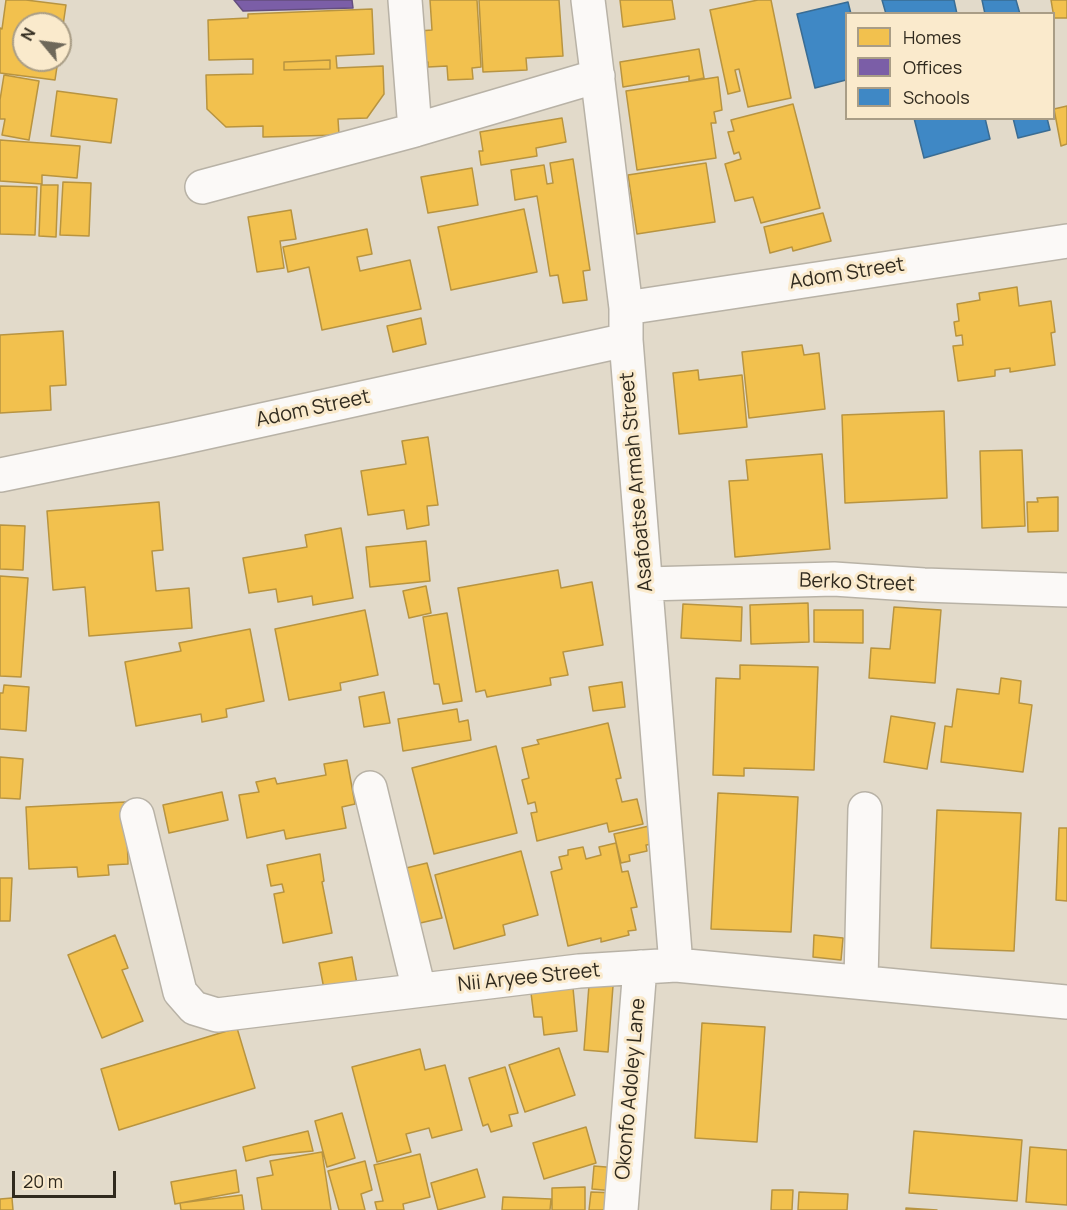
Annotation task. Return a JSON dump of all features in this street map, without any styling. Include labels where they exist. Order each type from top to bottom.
[{"type":"street","points":[[405,0],[415,130]]},
{"type":"street","name":"Asafoatse Armah Street","points":[[588,0],[626,308],[626,340],[676,965]]},
{"type":"street","points":[[202,187],[415,130],[598,76]]},
{"type":"street","name":"Adom Street","points":[[626,308],[1067,241]]},
{"type":"street","name":"Adom Street","points":[[0,475],[171,440],[626,340]]},
{"type":"street","name":"Berko Street","points":[[646,584],[834,579],[1067,590]]},
{"type":"street","points":[[369,788],[419,990]]},
{"type":"street","points":[[861,981],[865,809]]},
{"type":"street","name":"Nii Aryee Street","points":[[137,815],[180,992],[194,1008],[217,1016],[579,970],[676,965],[1067,1002]]},
{"type":"street","name":"Okonfo Adoley Lane","points":[[621,1210],[640,968]]},
{"type":"building: Homes","points":[[6,0],[66,5],[65,12],[12,12],[12,72],[56,72],[55,80],[0,73],[0,28],[2,29]]},
{"type":"building: Homes","points":[[430,0],[477,0],[481,67],[472,68],[473,79],[448,80],[447,66],[428,67],[428,62],[421,63],[419,31],[432,30]]},
{"type":"building: Homes","points":[[479,0],[559,0],[563,56],[526,58],[527,70],[483,72]]},
{"type":"building: Homes","points":[[620,0],[672,0],[675,19],[623,27]]},
{"type":"building: Homes","points":[[758,0],[771,0],[791,98],[748,107],[739,69],[735,70],[740,91],[728,94],[710,10]]},
{"type":"building: Homes","points":[[1051,0],[1067,0],[1067,18],[1055,18],[1055,12],[1053,12]]},
{"type":"building: Homes","points":[[372,9],[374,54],[336,56],[337,68],[383,66],[384,94],[367,118],[338,119],[339,135],[263,137],[263,126],[226,127],[207,109],[206,75],[253,74],[253,59],[209,60],[208,20],[248,18],[248,14]],"holes":[[[330,60],[330,69],[284,70],[284,62]]]},
{"type":"building: Homes","points":[[699,49],[704,78],[689,81],[689,76],[623,87],[620,62]]},
{"type":"building: Homes","points":[[330,60],[330,69],[284,70],[284,62]]},
{"type":"building: Homes","points":[[4,75],[39,81],[29,140],[2,135],[5,119],[0,119],[0,100]]},
{"type":"building: Homes","points":[[718,77],[722,110],[714,112],[716,123],[711,123],[716,158],[637,170],[626,91]]},
{"type":"building: Homes","points":[[57,91],[117,99],[111,143],[51,136]]},
{"type":"building: Homes","points":[[793,104],[820,208],[761,223],[753,197],[735,201],[725,164],[741,159],[739,152],[734,154],[728,132],[734,131],[731,120]]},
{"type":"building: Homes","points":[[1067,106],[1067,144],[1061,146],[1055,114],[1055,109]]},
{"type":"building: Homes","points":[[562,118],[566,142],[536,148],[537,156],[481,165],[479,151],[483,151],[480,132]]},
{"type":"building: Homes","points":[[0,140],[80,146],[77,178],[42,175],[42,184],[0,181]]},
{"type":"building: Homes","points":[[573,159],[590,270],[583,271],[587,300],[563,303],[558,275],[550,276],[537,196],[515,200],[511,170],[544,165],[547,184],[553,183],[550,163]]},
{"type":"building: Homes","points":[[706,163],[715,222],[637,234],[628,175]]},
{"type":"building: Homes","points":[[472,168],[478,205],[428,213],[421,177]]},
{"type":"building: Homes","points":[[63,182],[91,183],[89,236],[60,235]]},
{"type":"building: Homes","points":[[41,185],[58,185],[56,237],[39,236]]},
{"type":"building: Homes","points":[[0,186],[37,187],[35,235],[0,234]]},
{"type":"building: Homes","points":[[524,209],[537,272],[451,290],[438,227]]},
{"type":"building: Homes","points":[[291,210],[296,239],[280,241],[284,268],[257,272],[248,217]]},
{"type":"building: Homes","points":[[823,213],[831,241],[793,251],[792,247],[770,253],[764,227]]},
{"type":"building: Homes","points":[[367,229],[372,254],[357,257],[360,271],[410,260],[421,309],[322,330],[309,267],[288,272],[283,247]]},
{"type":"building: Homes","points":[[1017,287],[1019,306],[1051,301],[1055,332],[1051,333],[1055,365],[1010,372],[1010,368],[995,370],[995,376],[958,381],[953,346],[963,345],[962,335],[956,336],[954,322],[959,321],[957,304],[980,300],[979,293]]},
{"type":"building: Homes","points":[[421,318],[426,344],[393,352],[387,326]]},
{"type":"building: Homes","points":[[63,331],[66,385],[50,386],[51,410],[0,413],[0,335]]},
{"type":"building: Homes","points":[[802,345],[804,355],[819,353],[825,409],[749,418],[742,352]]},
{"type":"building: Homes","points":[[698,370],[699,380],[742,375],[747,427],[679,434],[673,373]]},
{"type":"building: Homes","points":[[944,411],[947,498],[845,503],[842,415]]},
{"type":"building: Homes","points":[[428,437],[438,505],[427,506],[429,525],[407,529],[404,510],[368,515],[361,471],[406,464],[402,441]]},
{"type":"building: Homes","points":[[1022,450],[1025,526],[982,528],[980,451]]},
{"type":"building: Homes","points":[[822,454],[830,549],[735,557],[729,481],[748,480],[746,460]]},
{"type":"building: Homes","points":[[1058,497],[1058,531],[1028,532],[1027,502],[1038,502],[1037,498]]},
{"type":"building: Homes","points":[[159,502],[163,550],[152,551],[156,591],[189,588],[192,628],[89,636],[85,587],[53,590],[47,511]]},
{"type":"building: Homes","points":[[0,525],[25,526],[23,570],[0,569]]},
{"type":"building: Homes","points":[[341,528],[353,598],[313,605],[312,596],[278,602],[276,589],[249,593],[243,558],[307,547],[305,535]]},
{"type":"building: Homes","points":[[426,541],[430,581],[370,587],[366,547]]},
{"type":"building: Homes","points":[[558,570],[561,588],[592,582],[603,645],[563,652],[568,675],[550,678],[551,685],[487,697],[485,690],[476,692],[458,588]]},
{"type":"building: Homes","points":[[0,576],[28,578],[21,677],[0,676]]},
{"type":"building: Homes","points":[[426,586],[431,613],[409,618],[403,591]]},
{"type":"building: Homes","points":[[808,603],[809,642],[751,644],[750,605]]},
{"type":"building: Homes","points":[[683,604],[742,607],[741,641],[681,638]]},
{"type":"building: Homes","points":[[894,607],[941,610],[935,683],[869,678],[871,648],[890,649]]},
{"type":"building: Homes","points":[[365,610],[378,675],[340,683],[341,690],[289,700],[275,629]]},
{"type":"building: Homes","points":[[814,610],[863,610],[863,643],[814,642]]},
{"type":"building: Homes","points":[[447,613],[462,701],[443,704],[439,684],[434,684],[423,617]]},
{"type":"building: Homes","points":[[250,629],[264,701],[226,709],[227,717],[202,722],[201,714],[136,726],[125,662],[181,651],[179,643]]},
{"type":"building: Homes","points":[[740,665],[818,667],[814,770],[744,768],[744,776],[713,775],[716,678],[740,679]]},
{"type":"building: Homes","points":[[1001,678],[1021,681],[1019,703],[1032,705],[1023,772],[941,762],[945,726],[952,727],[957,689],[999,694]]},
{"type":"building: Homes","points":[[622,682],[625,707],[593,711],[589,687]]},
{"type":"building: Homes","points":[[4,685],[29,687],[26,731],[0,729],[0,693],[3,693]]},
{"type":"building: Homes","points":[[384,692],[390,723],[364,727],[359,697]]},
{"type":"building: Homes","points":[[457,709],[459,722],[468,720],[471,740],[403,751],[398,719]]},
{"type":"building: Homes","points":[[891,716],[935,723],[927,769],[884,762]]},
{"type":"building: Homes","points":[[608,723],[621,778],[616,779],[622,802],[637,799],[643,824],[609,832],[607,823],[537,841],[531,813],[537,812],[535,802],[528,804],[522,780],[529,778],[522,748],[539,744],[537,740]]},
{"type":"building: Homes","points":[[496,746],[517,833],[434,854],[412,768]]},
{"type":"building: Homes","points":[[0,757],[23,759],[20,799],[0,798]]},
{"type":"building: Homes","points":[[347,760],[355,804],[342,807],[346,828],[286,839],[284,830],[247,838],[239,795],[259,792],[256,782],[275,778],[277,784],[326,775],[324,764]]},
{"type":"building: Homes","points":[[222,792],[228,820],[169,833],[163,805]]},
{"type":"building: Homes","points":[[718,793],[798,797],[791,932],[711,929]]},
{"type":"building: Homes","points":[[126,802],[128,864],[108,865],[109,875],[78,877],[77,867],[29,869],[26,807]]},
{"type":"building: Homes","points":[[937,810],[1021,813],[1014,951],[931,948]]},
{"type":"building: Homes","points":[[649,826],[653,844],[646,845],[647,851],[629,855],[630,861],[621,863],[614,834]]},
{"type":"building: Homes","points":[[1059,828],[1067,828],[1067,901],[1056,900]]},
{"type":"building: Homes","points":[[616,843],[622,872],[628,871],[637,907],[631,908],[636,930],[628,931],[629,935],[601,942],[601,938],[568,946],[551,872],[562,869],[559,857],[568,855],[568,850],[583,847],[586,859],[601,855],[599,847]]},
{"type":"building: Homes","points":[[521,851],[538,915],[503,925],[505,935],[454,949],[435,875]]},
{"type":"building: Homes","points":[[320,854],[324,881],[322,882],[332,933],[283,943],[274,894],[284,892],[282,884],[271,886],[267,865]]},
{"type":"building: Homes","points":[[427,863],[442,918],[416,924],[402,869]]},
{"type":"building: Homes","points":[[0,878],[12,878],[10,921],[0,921]]},
{"type":"building: Homes","points":[[115,935],[128,968],[122,970],[143,1021],[102,1038],[68,955]]},
{"type":"building: Homes","points":[[814,935],[843,938],[841,960],[813,957]]},
{"type":"building: Homes","points":[[352,957],[357,984],[324,989],[319,963]]},
{"type":"building: Homes","points":[[589,985],[613,986],[608,1052],[584,1050]]},
{"type":"building: Homes","points":[[573,988],[577,1031],[544,1035],[542,1017],[534,1017],[531,993]]},
{"type":"building: Homes","points":[[702,1023],[765,1027],[757,1142],[695,1138]]},
{"type":"building: Homes","points":[[237,1028],[255,1088],[119,1130],[101,1069]]},
{"type":"building: Homes","points":[[559,1048],[575,1095],[525,1112],[509,1065]]},
{"type":"building: Homes","points":[[420,1049],[425,1070],[445,1065],[462,1130],[432,1138],[429,1128],[406,1134],[411,1152],[377,1162],[352,1067]]},
{"type":"building: Homes","points":[[505,1067],[518,1113],[509,1115],[512,1126],[491,1132],[488,1124],[483,1126],[469,1078]]},
{"type":"building: Homes","points":[[342,1113],[355,1158],[327,1167],[315,1121]]},
{"type":"building: Homes","points":[[586,1127],[596,1163],[544,1179],[533,1143]]},
{"type":"building: Homes","points":[[308,1131],[313,1151],[271,1155],[246,1161],[243,1147]]},
{"type":"building: Homes","points":[[914,1131],[1022,1140],[1017,1201],[909,1193]]},
{"type":"building: Homes","points":[[1030,1147],[1067,1150],[1067,1205],[1026,1202]]},
{"type":"building: Homes","points":[[322,1152],[331,1210],[262,1210],[257,1178],[273,1175],[270,1161]]},
{"type":"building: Homes","points":[[420,1154],[430,1197],[403,1204],[404,1210],[377,1210],[375,1202],[383,1201],[374,1165]]},
{"type":"building: Homes","points":[[365,1161],[372,1190],[361,1194],[365,1210],[339,1210],[328,1171]]},
{"type":"building: Homes","points":[[594,1166],[618,1168],[615,1191],[592,1189]]},
{"type":"building: Homes","points":[[477,1169],[485,1197],[438,1210],[431,1183]]},
{"type":"building: Homes","points":[[236,1170],[239,1192],[175,1204],[171,1182]]},
{"type":"building: Homes","points":[[585,1187],[585,1210],[552,1210],[552,1188]]},
{"type":"building: Homes","points":[[772,1190],[793,1190],[792,1210],[771,1210]]},
{"type":"building: Homes","points":[[591,1192],[617,1193],[617,1210],[589,1210]]},
{"type":"building: Homes","points":[[799,1192],[848,1194],[847,1210],[798,1210]]},
{"type":"building: Homes","points":[[242,1195],[244,1210],[181,1210],[180,1203]]},
{"type":"building: Homes","points":[[503,1197],[551,1199],[550,1210],[502,1210]]},
{"type":"building: Homes","points":[[12,1198],[13,1210],[0,1210],[0,1199]]},
{"type":"building: Homes","points":[[906,1208],[937,1210],[906,1210]]},
{"type":"building: Offices","points":[[234,0],[352,0],[353,8],[243,11]]},
{"type":"building: Schools","points":[[882,0],[954,0],[957,12],[885,12]]},
{"type":"building: Schools","points":[[982,0],[1016,0],[1019,12],[985,12]]},
{"type":"building: Schools","points":[[848,2],[850,12],[845,12],[845,80],[815,88],[797,14]]},
{"type":"building: Schools","points":[[914,120],[985,120],[990,139],[924,158]]},
{"type":"building: Schools","points":[[1014,120],[1048,120],[1050,130],[1018,138]]}]
